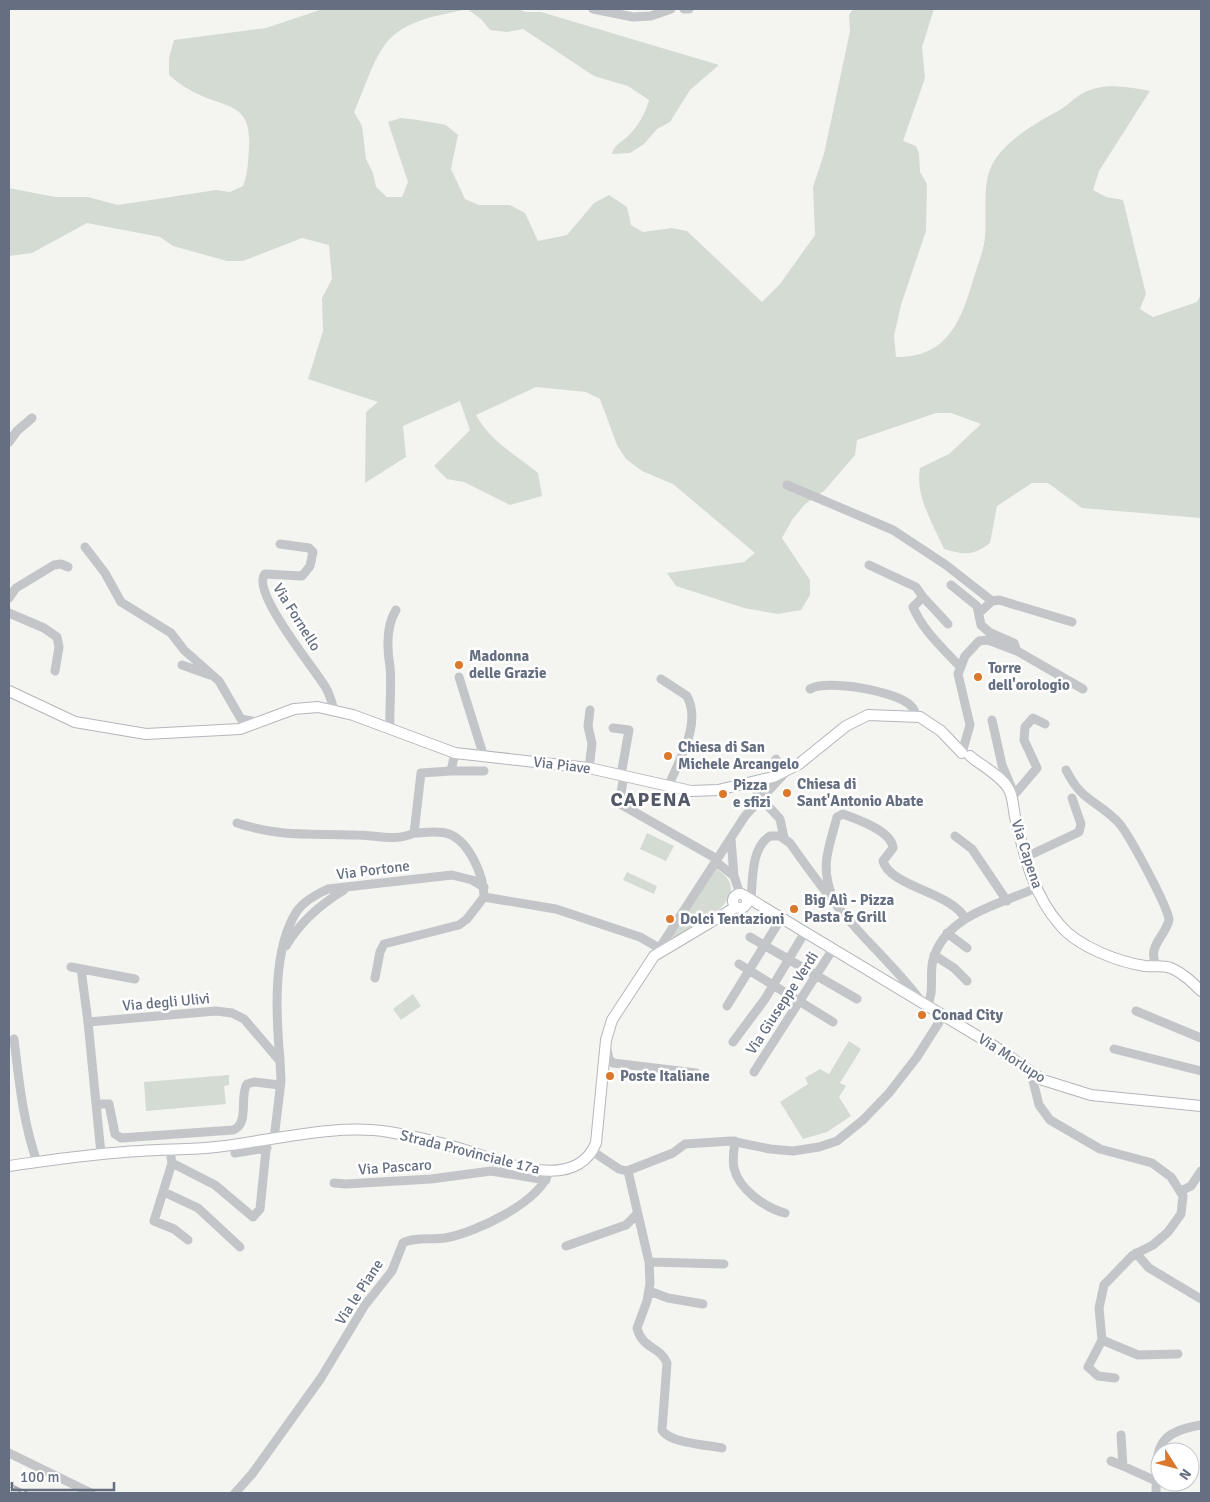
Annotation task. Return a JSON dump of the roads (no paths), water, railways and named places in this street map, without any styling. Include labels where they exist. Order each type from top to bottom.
[{"type":"main road","name":"Via Piave","points":[[9,691],[75,722],[136,733],[162,734],[232,730],[262,722],[300,707],[334,710],[455,753],[589,768],[668,786],[707,792],[750,784],[780,767],[802,761],[846,726],[868,715],[916,716]]},
{"type":"main road","points":[[916,716],[941,731],[964,753],[1001,780],[1013,796]]},
{"type":"main road","name":"Via Capena","points":[[1013,796],[1026,857],[1036,888],[1059,925],[1076,940],[1114,956],[1142,965],[1156,965],[1181,973],[1201,991]]},
{"type":"main road","points":[[592,1151],[598,1135],[606,1040],[612,1020],[656,952],[740,907],[747,902],[745,896]]},
{"type":"main road","name":"Via Morlupo","points":[[745,896],[999,1049],[1031,1073],[1054,1085],[1088,1094],[1201,1106]]},
{"type":"main road","points":[[740,907],[765,907]]},
{"type":"main road","name":"Strada Provinciale 17a","points":[[9,1166],[101,1154],[267,1144],[350,1129],[384,1131],[432,1140],[548,1176],[576,1164],[592,1151]]},
{"type":"street","points":[[593,9],[633,17],[651,16],[671,9]]},
{"type":"street","points":[[684,9],[689,9]]},
{"type":"street","points":[[9,442],[16,431],[32,418]]},
{"type":"street","points":[[787,485],[893,530],[946,565],[992,601],[1004,601],[1072,622]]},
{"type":"street","name":"Via Fornello","points":[[280,544],[311,549],[313,554],[310,566],[302,576],[264,574],[261,579],[261,587],[278,618],[326,688],[334,710]]},
{"type":"street","points":[[84,547],[106,576],[121,602],[169,630],[184,650],[219,681],[241,719],[262,722]]},
{"type":"street","points":[[9,598],[16,588],[54,565],[61,564],[68,567]]},
{"type":"street","points":[[869,565],[916,587],[922,597],[948,624]]},
{"type":"street","points":[[951,585],[971,600],[979,613]]},
{"type":"street","points":[[922,597],[913,607],[918,619],[960,667]]},
{"type":"street","points":[[992,601],[979,613],[978,619],[981,625],[989,632],[1014,643],[1017,651]]},
{"type":"street","points":[[390,729],[390,669],[387,652],[391,620],[396,610]]},
{"type":"street","points":[[9,613],[52,632],[57,637],[59,647],[56,671]]},
{"type":"street","points":[[964,753],[970,732],[969,716],[959,679],[960,667],[970,649],[981,640],[988,640],[1017,651],[1083,689]]},
{"type":"street","points":[[182,665],[219,681]]},
{"type":"street","points":[[459,677],[484,757]]},
{"type":"street","points":[[661,679],[687,696],[691,720],[688,740],[668,786]]},
{"type":"street","points":[[810,689],[824,685],[889,694],[911,706],[916,716]]},
{"type":"street","points":[[589,768],[592,744],[588,726],[590,710]]},
{"type":"street","points":[[992,720],[1002,765],[1013,796],[1037,768],[1024,740],[1025,727],[1033,718],[1045,724]]},
{"type":"street","points":[[613,728],[630,727],[622,775],[620,799],[622,805],[718,857],[734,876],[745,896]]},
{"type":"street","points":[[451,771],[455,753]]},
{"type":"street","points":[[484,897],[550,908],[595,921],[640,937],[656,952],[730,838],[780,767]]},
{"type":"street","points":[[1066,770],[1082,795],[1121,825],[1165,905],[1169,920],[1154,949],[1153,958],[1156,965]]},
{"type":"street","points":[[414,833],[421,772],[484,771]]},
{"type":"street","points":[[750,784],[756,789],[759,798],[780,820],[784,838],[864,937],[902,975],[924,1004],[931,995],[931,969],[934,955],[947,933],[965,919],[1036,888]]},
{"type":"street","points":[[1026,857],[1079,832],[1079,819],[1072,798]]},
{"type":"street","points":[[834,900],[827,881],[825,866],[836,817],[843,814],[876,829],[892,842],[892,850],[883,861],[885,866],[910,884],[955,908],[965,919]]},
{"type":"street","points":[[237,823],[267,832],[294,835],[358,835],[393,838],[414,833],[442,833],[456,838],[473,861],[484,887],[484,897],[467,919],[459,925],[384,944],[380,952],[375,978]]},
{"type":"street","points":[[745,896],[759,847],[770,836],[784,838]]},
{"type":"street","points":[[955,836],[972,849],[1007,901]]},
{"type":"street","points":[[730,838],[734,876]]},
{"type":"street","points":[[718,857],[733,854]]},
{"type":"street","name":"Via Portone","points":[[280,1061],[277,995],[285,938],[298,910],[314,896],[328,889],[452,875],[472,880],[484,887]]},
{"type":"street","points":[[282,953],[295,931],[317,909],[349,887]]},
{"type":"street","points":[[727,1006],[782,918]]},
{"type":"street","points":[[733,1042],[773,985],[805,932]]},
{"type":"street","points":[[947,933],[967,948]]},
{"type":"street","points":[[750,936],[857,999]]},
{"type":"street","name":"Via Giuseppe Verdi","points":[[754,1072],[833,949]]},
{"type":"street","points":[[934,955],[954,968],[967,981]]},
{"type":"street","points":[[739,964],[833,1022]]},
{"type":"street","points":[[71,966],[135,979]]},
{"type":"street","points":[[81,969],[101,1154]]},
{"type":"street","points":[[1136,1011],[1201,1038]]},
{"type":"street","name":"Via degli Ulivi","points":[[88,1022],[230,1012],[244,1019],[280,1061]]},
{"type":"street","points":[[592,1151],[619,1169],[628,1171],[674,1153],[684,1145],[735,1141],[770,1149],[793,1150],[820,1147],[841,1139],[863,1120],[889,1093],[917,1057],[943,1016]]},
{"type":"street","points":[[14,1039],[21,1101],[37,1162]]},
{"type":"street","points":[[606,1040],[608,1057],[613,1063],[696,1073]]},
{"type":"street","points":[[1114,1049],[1201,1071]]},
{"type":"street","points":[[172,1163],[215,1186],[253,1217],[260,1210],[267,1144],[280,1084],[280,1061]]},
{"type":"street","points":[[1031,1073],[1040,1105],[1050,1120],[1100,1149],[1152,1163],[1168,1174],[1181,1191],[1184,1205],[1175,1225],[1160,1240],[1136,1253],[1110,1277],[1102,1291],[1098,1308],[1102,1340],[1090,1361],[1089,1369],[1098,1376],[1115,1378]]},
{"type":"street","points":[[96,1104],[106,1103],[110,1105],[115,1134],[121,1138],[233,1130],[239,1128],[242,1122],[244,1089],[247,1084],[254,1082],[280,1084]]},
{"type":"street","points":[[735,1141],[733,1165],[738,1178],[764,1205],[785,1213]]},
{"type":"street","points":[[235,1153],[267,1144]]},
{"type":"street","points":[[170,1150],[172,1163],[154,1221],[174,1229],[188,1240]]},
{"type":"street","name":"Via Pascaro","points":[[334,1183],[431,1179],[490,1171],[548,1176]]},
{"type":"street","points":[[628,1171],[649,1262],[649,1291],[646,1307],[638,1319],[637,1328],[643,1342],[663,1356],[668,1363],[662,1424],[663,1432],[673,1439],[722,1448]]},
{"type":"street","points":[[1181,1191],[1191,1186],[1201,1171]]},
{"type":"street","name":"Via le Piane","points":[[235,1493],[252,1474],[321,1378],[365,1305],[392,1271],[398,1250],[403,1243],[446,1238],[484,1224],[535,1194],[548,1176]]},
{"type":"street","points":[[1191,1186],[1201,1188]]},
{"type":"street","points":[[164,1192],[198,1208],[240,1247]]},
{"type":"street","points":[[566,1246],[626,1225],[638,1214]]},
{"type":"street","points":[[1136,1253],[1148,1268],[1201,1299]]},
{"type":"street","points":[[649,1262],[724,1264]]},
{"type":"street","points":[[649,1291],[668,1298],[703,1304]]},
{"type":"street","points":[[1102,1340],[1138,1355],[1178,1354]]},
{"type":"street","points":[[1164,1442],[1175,1430],[1201,1426]]},
{"type":"street","points":[[1121,1435],[1123,1466]]},
{"type":"street","points":[[9,1453],[91,1493]]},
{"type":"street","points":[[1111,1461],[1150,1478]]},
{"type":"railway","points":[[9,1485],[26,1493]]},
{"type":"place","name":"Madonna delle Grazie","points":[[459,665]]},
{"type":"place","name":"Torre dell'orologio","points":[[978,677]]},
{"type":"place","name":"Chiesa di San Michele Arcangelo","points":[[668,756]]},
{"type":"place","name":"Chiesa di Sant'Antonio Abate","points":[[787,793]]},
{"type":"place","name":"Pizza e sfizi","points":[[723,794]]},
{"type":"place","name":"Big Alì - Pizza Pasta & Grill","points":[[794,909]]},
{"type":"place","name":"Dolci Tentazioni","points":[[670,919]]},
{"type":"place","name":"Conad City","points":[[922,1015]]},
{"type":"place","name":"Poste Italiane","points":[[610,1076]]},
{"type":"district","name":"CAPENA","points":[[651,799]]}]
